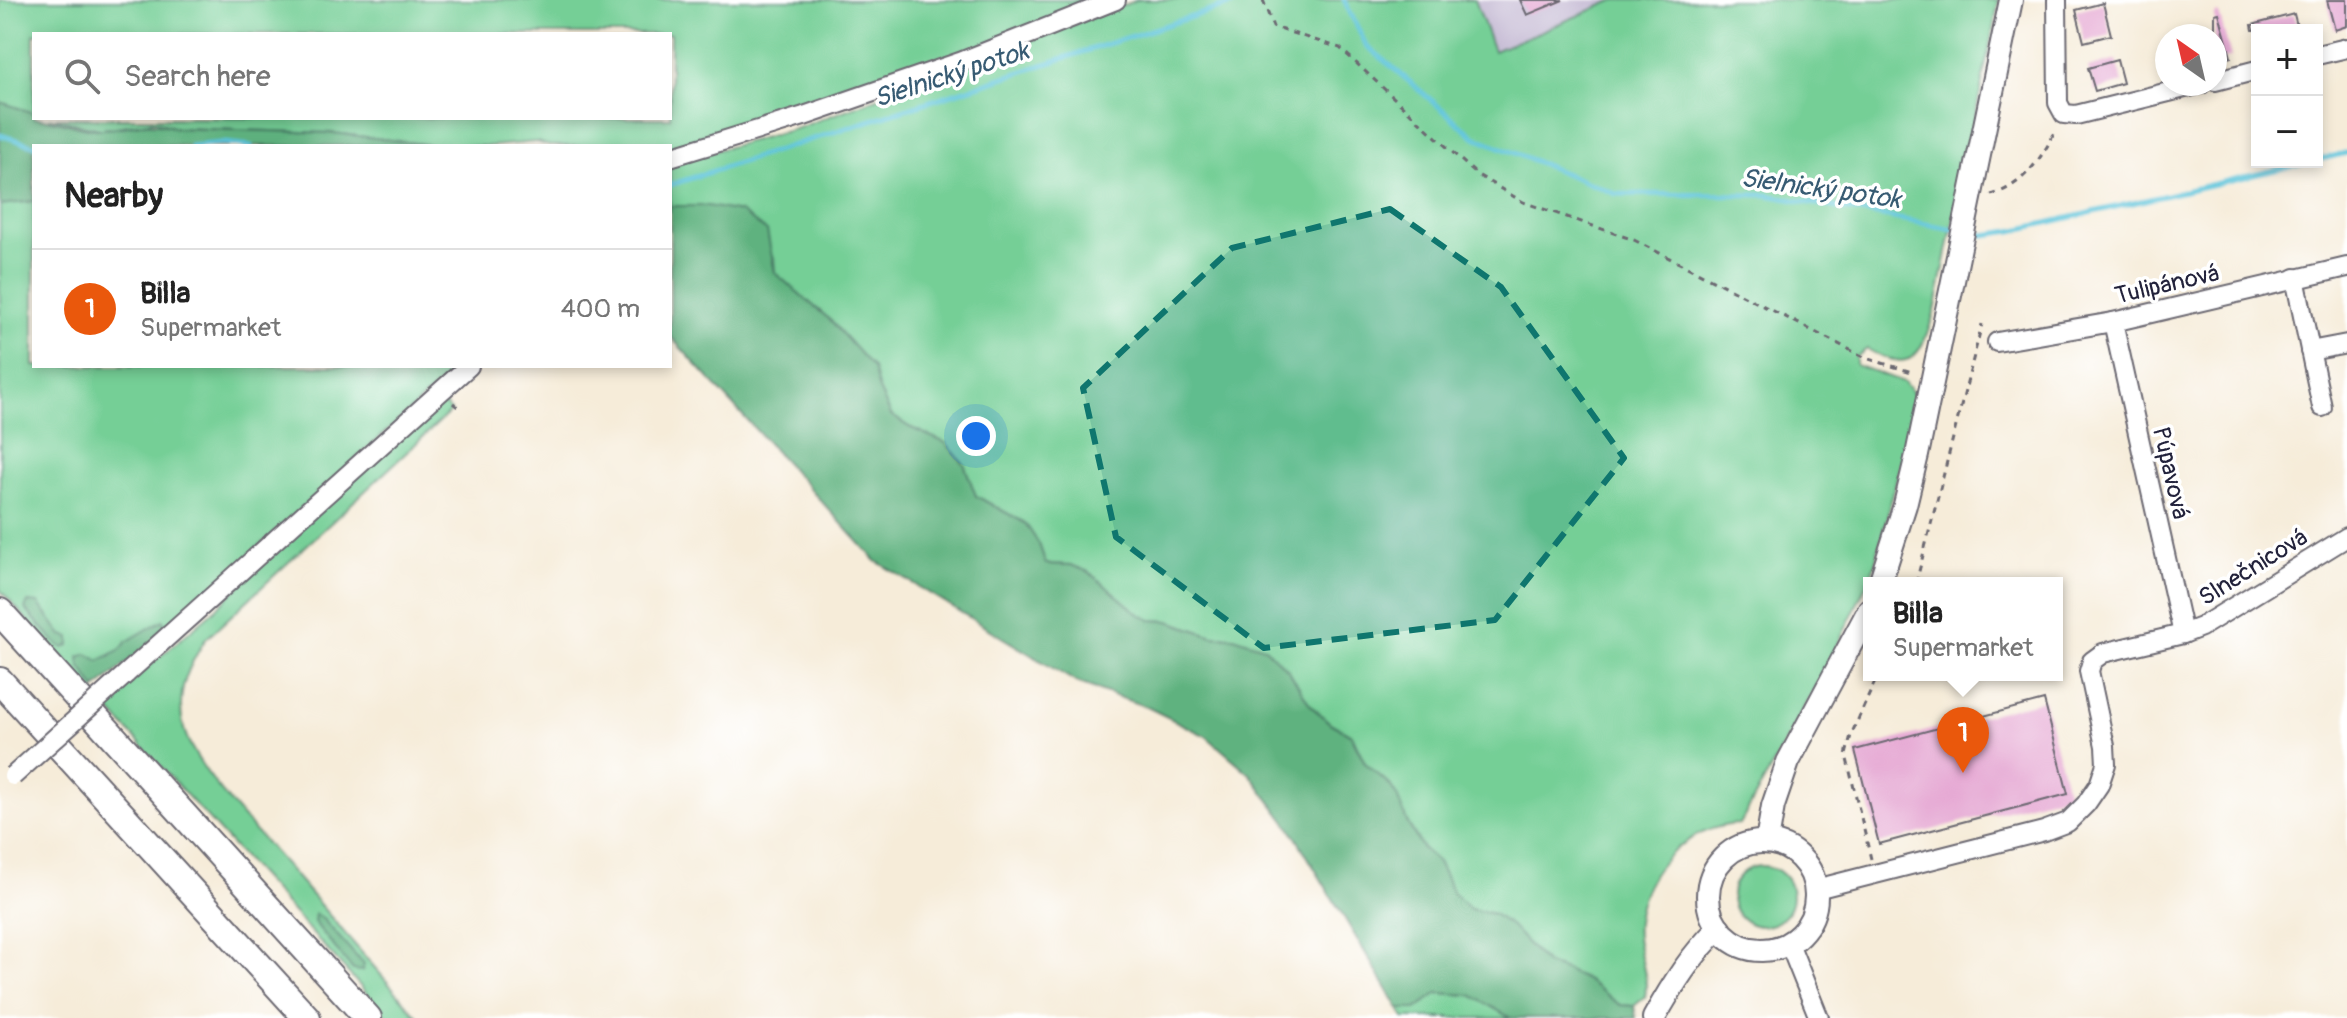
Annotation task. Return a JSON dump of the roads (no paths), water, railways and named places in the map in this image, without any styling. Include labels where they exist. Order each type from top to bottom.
[{"type":"highway","points":[[0,612],[368,1018]]},
{"type":"highway","points":[[0,681],[307,1018]]},
{"type":"main road","points":[[1882,577],[1905,505],[1934,379],[2011,0]]},
{"type":"main road","points":[[1767,842],[1773,806],[1788,762],[1863,621]]},
{"type":"main road","points":[[1767,842],[1787,848],[1803,860],[1816,889],[1814,910],[1805,929],[1789,943],[1774,948],[1743,946],[1719,928],[1711,915],[1708,900],[1709,884],[1724,857],[1751,843],[1767,842]]},
{"type":"main road","points":[[1654,1018],[1676,978],[1719,928]]},
{"type":"street","points":[[672,156],[804,116],[960,62],[1116,0]]},
{"type":"street","points":[[2057,0],[2058,103],[2064,114],[2076,115],[2155,95]]},
{"type":"street","points":[[2323,54],[2347,48]]},
{"type":"street","points":[[2227,78],[2251,72]]},
{"type":"street","name":"Tulipánová","points":[[1997,342],[2113,322],[2347,267]]},
{"type":"street","points":[[2295,278],[2322,407]]},
{"type":"street","name":"Púpavová","points":[[2113,322],[2183,634]]},
{"type":"street","points":[[2310,351],[2347,344]]},
{"type":"street","points":[[13,776],[467,368]]},
{"type":"street","name":"Slnečnicová","points":[[1816,889],[2044,831],[2068,822],[2093,794],[2106,764],[2105,746],[2091,687],[2089,671],[2092,661],[2103,653],[2183,634],[2244,602],[2347,537]]},
{"type":"street","points":[[1789,943],[1819,1018]]},
{"type":"waterway","name":"Sielnický potok","points":[[672,184],[1244,0]]},
{"type":"waterway","name":"Sielnický potok","points":[[1344,0],[1366,45],[1475,137],[1616,194],[1767,195],[1959,230]]},
{"type":"waterway","name":"Sielnický potok","points":[[0,135],[32,145]]},
{"type":"waterway","name":"Sielnický potok","points":[[212,144],[232,144]]},
{"type":"waterway","name":"Sielnický potok","points":[[2323,159],[2347,153]]},
{"type":"waterway","name":"Sielnický potok","points":[[1969,232],[1984,235],[2012,231],[2283,168]]},
{"type":"place","name":"Billa","points":[[1963,773]]}]
